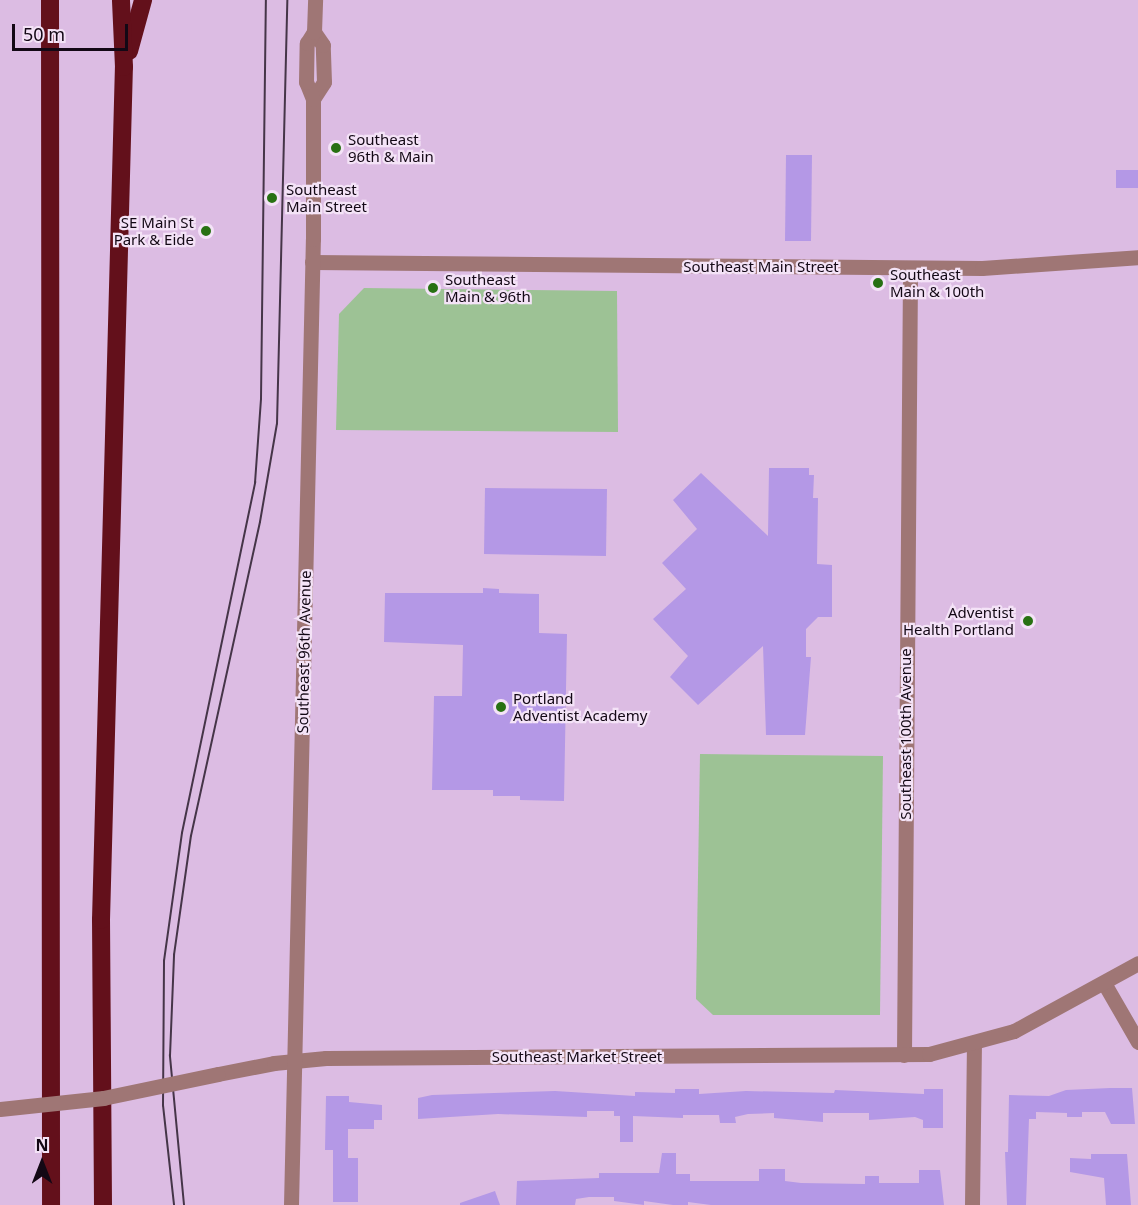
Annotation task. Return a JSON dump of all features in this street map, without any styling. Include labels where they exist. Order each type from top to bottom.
[{"type":"highway","points":[[103,1205],[102,920],[124,67],[121,0]]},
{"type":"highway","points":[[124,67],[143,0]]},
{"type":"highway","points":[[49,3],[51,1205]]},
{"type":"street","name":"Southeast 96th Avenue","points":[[291,1205],[312,262],[313,99],[324,82],[323,45],[314,32],[315,0]]},
{"type":"street","name":"Southeast Main Street","points":[[312,262],[910,268],[1034,266],[1138,257]]},
{"type":"street","name":"Southeast 100th Avenue","points":[[904,1055],[910,268]]},
{"type":"street","name":"Southeast Market Street","points":[[0,1109],[103,1098],[294,1060],[904,1055],[974,1045],[1028,1025],[1138,963]]},
{"type":"street","points":[[1104,983],[1138,1042]]},
{"type":"street","points":[[972,1205],[974,1045]]},
{"type":"green space","points":[[364,288],[617,291],[618,432],[336,430],[339,314]]},
{"type":"green space","points":[[700,754],[883,756],[880,1015],[713,1015],[696,999]]},
{"type":"building","points":[[786,155],[812,155],[811,241],[785,241]]},
{"type":"building","points":[[1116,170],[1138,170],[1138,188],[1116,188]]},
{"type":"building","points":[[769,468],[809,468],[809,475],[814,475],[813,498],[818,498],[817,564],[832,565],[832,617],[818,617],[806,629],[806,657],[811,657],[805,735],[766,735],[763,646],[698,705],[670,677],[688,656],[653,619],[686,589],[662,563],[697,529],[673,500],[701,473],[768,536]]},
{"type":"building","points":[[485,488],[607,489],[606,556],[484,554]]},
{"type":"building","points":[[483,588],[499,589],[499,593],[539,594],[539,633],[567,634],[564,801],[520,800],[520,796],[493,796],[493,790],[432,790],[434,696],[462,696],[463,645],[384,642],[385,593],[483,593]]},
{"type":"building","points":[[1132,1088],[1135,1124],[1111,1124],[1105,1112],[1082,1112],[1082,1117],[1067,1117],[1067,1113],[1036,1112],[1036,1119],[1029,1119],[1026,1205],[1007,1205],[1005,1152],[1008,1152],[1009,1095],[1049,1096],[1066,1090]]},
{"type":"building","points":[[675,1089],[699,1089],[699,1094],[746,1091],[834,1093],[835,1090],[924,1094],[924,1089],[943,1089],[943,1128],[923,1128],[923,1120],[915,1117],[869,1120],[869,1113],[823,1113],[823,1122],[774,1118],[774,1113],[735,1117],[736,1123],[720,1123],[719,1115],[683,1115],[683,1118],[633,1116],[633,1142],[620,1142],[620,1116],[614,1116],[614,1111],[587,1111],[587,1117],[498,1114],[418,1119],[418,1098],[432,1095],[555,1091],[635,1096],[635,1092],[675,1093]]},
{"type":"building","points":[[326,1096],[349,1096],[349,1102],[382,1105],[382,1120],[374,1120],[374,1129],[348,1129],[348,1158],[358,1158],[358,1202],[333,1202],[333,1150],[325,1150]]},
{"type":"building","points":[[662,1153],[676,1153],[676,1174],[690,1174],[690,1181],[759,1181],[759,1169],[785,1169],[785,1181],[801,1183],[865,1184],[865,1176],[879,1176],[879,1183],[919,1183],[919,1170],[940,1170],[944,1205],[711,1205],[688,1202],[688,1205],[673,1205],[644,1201],[644,1205],[614,1201],[614,1197],[589,1197],[576,1199],[575,1205],[516,1205],[517,1181],[599,1178],[599,1173],[659,1173]]},
{"type":"building","points":[[1091,1154],[1127,1154],[1131,1205],[1106,1205],[1104,1178],[1070,1172],[1070,1158],[1091,1159]]},
{"type":"building","points":[[495,1191],[500,1205],[460,1205],[460,1203]]},
{"type":"tram line","points":[[174,1205],[163,1106],[164,961],[182,833],[255,483],[261,399],[266,0]]},
{"type":"tram line","points":[[184,1205],[170,1056],[174,955],[191,836],[260,522],[277,424],[287,0]]},
{"type":"place","name":"Southeast 96th & Main","points":[[336,148]]},
{"type":"place","name":"Southeast Main Street","points":[[272,198]]},
{"type":"place","name":"SE Main St Park & Eide","points":[[206,231]]},
{"type":"place","name":"Southeast Main & 100th","points":[[878,283]]},
{"type":"place","name":"Southeast Main & 96th","points":[[433,288]]},
{"type":"place","name":"Adventist Health Portland","points":[[1028,621]]},
{"type":"place","name":"Portland Adventist Academy","points":[[501,707]]}]
